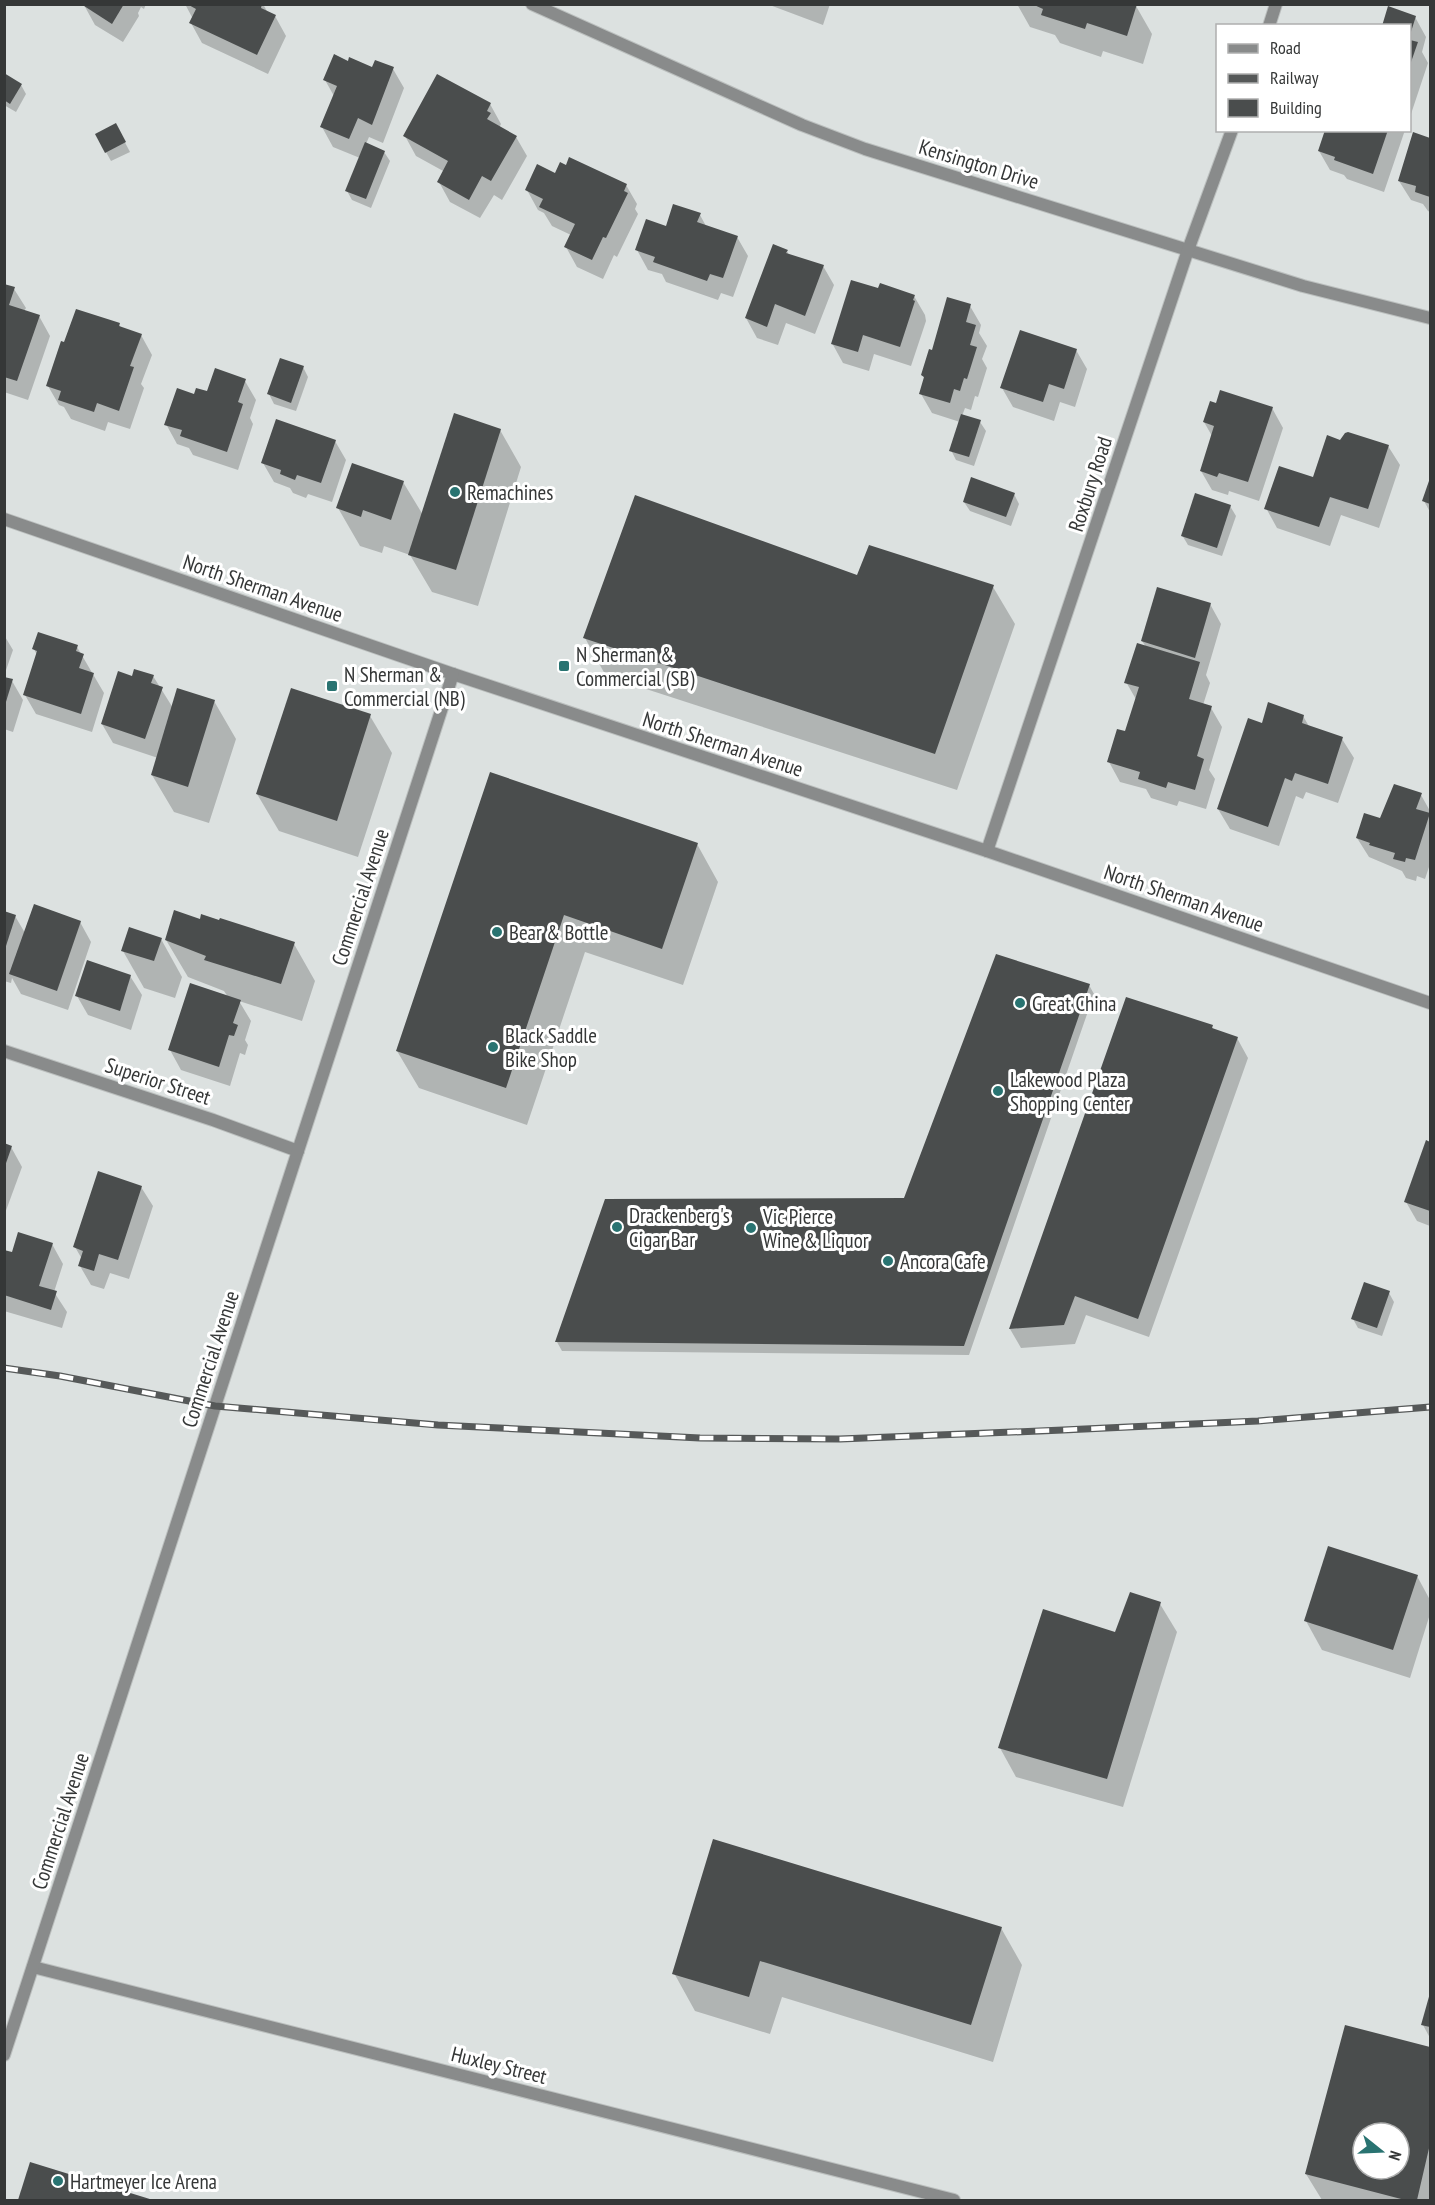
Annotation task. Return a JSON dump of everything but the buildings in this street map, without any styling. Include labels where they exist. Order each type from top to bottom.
[{"type":"street","name":"Kensington Drive","points":[[532,4],[802,125],[855,145],[1303,286],[1431,318]]},
{"type":"street","points":[[1270,24],[1276,4]]},
{"type":"street","name":"Roxbury Road","points":[[987,851],[1188,250],[1231,132]]},
{"type":"street","name":"North Sherman Avenue","points":[[4,519],[453,674],[987,851],[1431,1003]]},
{"type":"street","name":"Commercial Avenue","points":[[4,2055],[453,674]]},
{"type":"street","name":"Superior Street","points":[[4,1051],[213,1120],[298,1151]]},
{"type":"street","name":"Huxley Street","points":[[33,1967],[954,2200]]},
{"type":"railway","points":[[4,1368],[60,1376],[215,1406],[438,1425],[700,1438],[840,1439],[1063,1430],[1258,1421],[1430,1407]]},
{"type":"place","name":"Remachines","points":[[455,492]]},
{"type":"place","name":"N Sherman & Commercial (SB)","points":[[564,666]]},
{"type":"place","name":"N Sherman & Commercial (NB)","points":[[332,686]]},
{"type":"place","name":"Bear & Bottle","points":[[497,932]]},
{"type":"place","name":"Great China","points":[[1020,1003]]},
{"type":"place","name":"Black Saddle Bike Shop","points":[[493,1047]]},
{"type":"place","name":"Lakewood Plaza Shopping Center","points":[[998,1091]]},
{"type":"place","name":"Drackenberg's Cigar Bar","points":[[617,1227]]},
{"type":"place","name":"Vic Pierce Wine & Liquor","points":[[751,1228]]},
{"type":"place","name":"Ancora Cafe","points":[[888,1261]]},
{"type":"place","name":"Hartmeyer Ice Arena","points":[[58,2181]]}]
